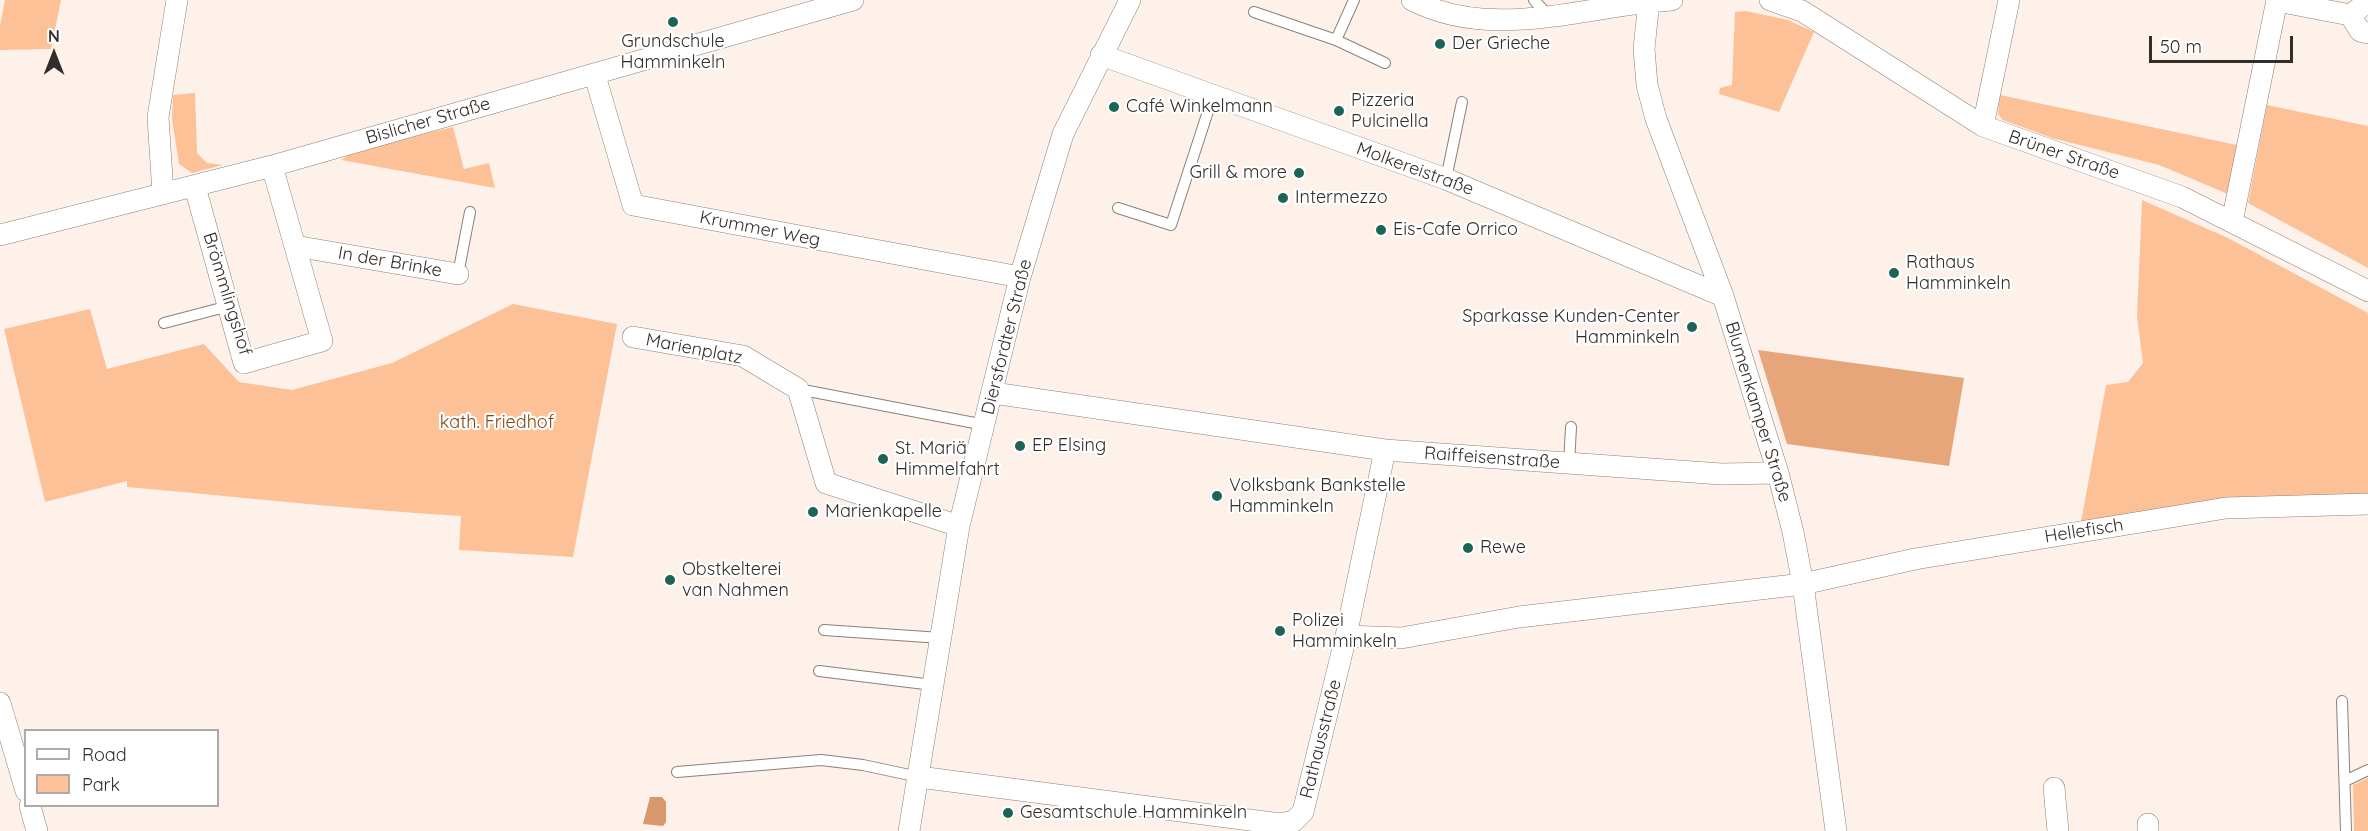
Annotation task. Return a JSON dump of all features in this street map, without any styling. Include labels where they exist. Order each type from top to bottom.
[{"type":"street","points":[[164,194],[158,117],[177,0]]},
{"type":"street","name":"Bislicher Straße","points":[[0,235],[272,166],[595,76],[853,0]]},
{"type":"street","name":"Diersfordter Straße","points":[[909,831],[959,526],[1020,277],[1062,134],[1130,0]]},
{"type":"street","points":[[1412,0],[1454,17],[1479,20],[1541,8],[1672,0]]},
{"type":"street","name":"Brüner Straße","points":[[1770,0],[1802,11],[1983,126],[2182,197],[2368,291]]},
{"type":"street","points":[[1983,126],[2008,0]]},
{"type":"street","name":"Blumenkamper Straße","points":[[1648,1],[1644,49],[1647,85],[1656,119],[1724,296],[1778,473],[1803,584],[1836,831]]},
{"type":"street","points":[[2232,222],[2277,1],[2350,15],[2368,2]]},
{"type":"street","points":[[2350,15],[2360,32],[2368,33]]},
{"type":"street","name":"Molkereistraße","points":[[1101,55],[1446,179],[1724,296]]},
{"type":"street","name":"Krummer Weg","points":[[595,76],[633,205],[1020,277]]},
{"type":"street","points":[[272,166],[295,246]]},
{"type":"street","name":"Brömmlingshof","points":[[195,187],[244,363],[322,341],[295,246]]},
{"type":"street","name":"In der Brinke","points":[[295,246],[458,273]]},
{"type":"street","name":"Marienplatz","points":[[633,337],[743,356],[798,389]]},
{"type":"street","points":[[798,389],[826,483],[959,526]]},
{"type":"street","name":"Raiffeisenstraße","points":[[993,393],[1208,419],[1385,450],[1721,474],[1778,473]]},
{"type":"street","name":"Rathausstraße","points":[[919,777],[1280,825],[1294,821],[1303,812],[1346,636],[1385,450]]},
{"type":"street","name":"Hellefisch","points":[[1803,584],[1915,559],[2226,507],[2368,504]]},
{"type":"street","points":[[1346,636],[1401,638],[1519,617],[1803,584]]},
{"type":"street","points":[[0,703],[24,784]]},
{"type":"street","points":[[2054,789],[2058,831]]},
{"type":"street","points":[[30,807],[37,831]]},
{"type":"lane","points":[[1336,40],[1354,0]]},
{"type":"lane","points":[[1254,12],[1336,40],[1385,63]]},
{"type":"lane","points":[[1118,208],[1170,225],[1213,96]]},
{"type":"lane","points":[[1446,179],[1462,102]]},
{"type":"lane","name":"In der Brinke","points":[[458,273],[470,212]]},
{"type":"lane","points":[[164,323],[228,306]]},
{"type":"lane","points":[[798,389],[985,425]]},
{"type":"lane","points":[[1569,464],[1571,427]]},
{"type":"lane","points":[[824,630],[941,638]]},
{"type":"lane","points":[[819,671],[933,685]]},
{"type":"lane","points":[[2342,701],[2346,831]]},
{"type":"lane","points":[[677,772],[821,760],[862,765],[919,777]]},
{"type":"lane","points":[[2345,781],[2368,770]]},
{"type":"green space","points":[[5,0],[61,0],[51,49],[0,50],[0,26]]},
{"type":"green space","points":[[1746,11],[1788,20],[1814,32],[1779,112],[1719,94],[1720,88],[1732,85],[1735,12]]},
{"type":"green space","points":[[195,93],[197,153],[207,163],[223,165],[192,173],[179,164],[172,119],[173,95]]},
{"type":"green space","points":[[2000,95],[2237,145],[2228,194],[2159,165],[2052,138],[2003,120],[1998,114]]},
{"type":"green space","points":[[2267,105],[2368,126],[2368,268],[2248,203]]},
{"type":"green space","points":[[453,127],[464,169],[489,163],[495,188],[341,160],[357,150]]},
{"type":"green space","points":[[2142,200],[2228,238],[2368,313],[2368,495],[2081,522],[2106,385],[2128,382],[2143,363],[2137,317]]},
{"type":"green space","name":"kath. Friedhof","points":[[513,304],[617,324],[573,557],[459,550],[461,516],[127,487],[127,481],[45,502],[4,329],[90,309],[107,369],[204,344],[239,382],[292,390],[392,363]]},
{"type":"green space","points":[[2368,778],[2368,831],[2354,831],[2353,785]]},
{"type":"shaded area","points":[[1758,350],[1964,378],[1949,466],[1787,444]]},
{"type":"shaded area","points":[[650,797],[662,797],[666,802],[666,822],[663,826],[643,824]]},
{"type":"place","name":"Grundschule Hamminkeln","points":[[673,22]]},
{"type":"place","name":"Der Grieche","points":[[1440,44]]},
{"type":"place","name":"Café Winkelmann","points":[[1114,107]]},
{"type":"place","name":"Pizzeria Pulcinella","points":[[1339,111]]},
{"type":"place","name":"Grill & more","points":[[1299,173]]},
{"type":"place","name":"Intermezzo","points":[[1283,198]]},
{"type":"place","name":"Eis-Cafe Orrico","points":[[1381,230]]},
{"type":"place","name":"Rathaus Hamminkeln","points":[[1894,273]]},
{"type":"place","name":"Sparkasse Kunden-Center Hamminkeln","points":[[1692,327]]},
{"type":"place","name":"EP Elsing","points":[[1020,446]]},
{"type":"place","name":"St. Mariä Himmelfahrt","points":[[883,459]]},
{"type":"place","name":"Volksbank Bankstelle Hamminkeln","points":[[1217,496]]},
{"type":"place","name":"Marienkapelle","points":[[813,512]]},
{"type":"place","name":"Rewe","points":[[1468,548]]},
{"type":"place","name":"Obstkelterei van Nahmen","points":[[670,580]]},
{"type":"place","name":"Polizei Hamminkeln","points":[[1280,631]]},
{"type":"place","name":"Gesamtschule Hamminkeln","points":[[1008,813]]}]
